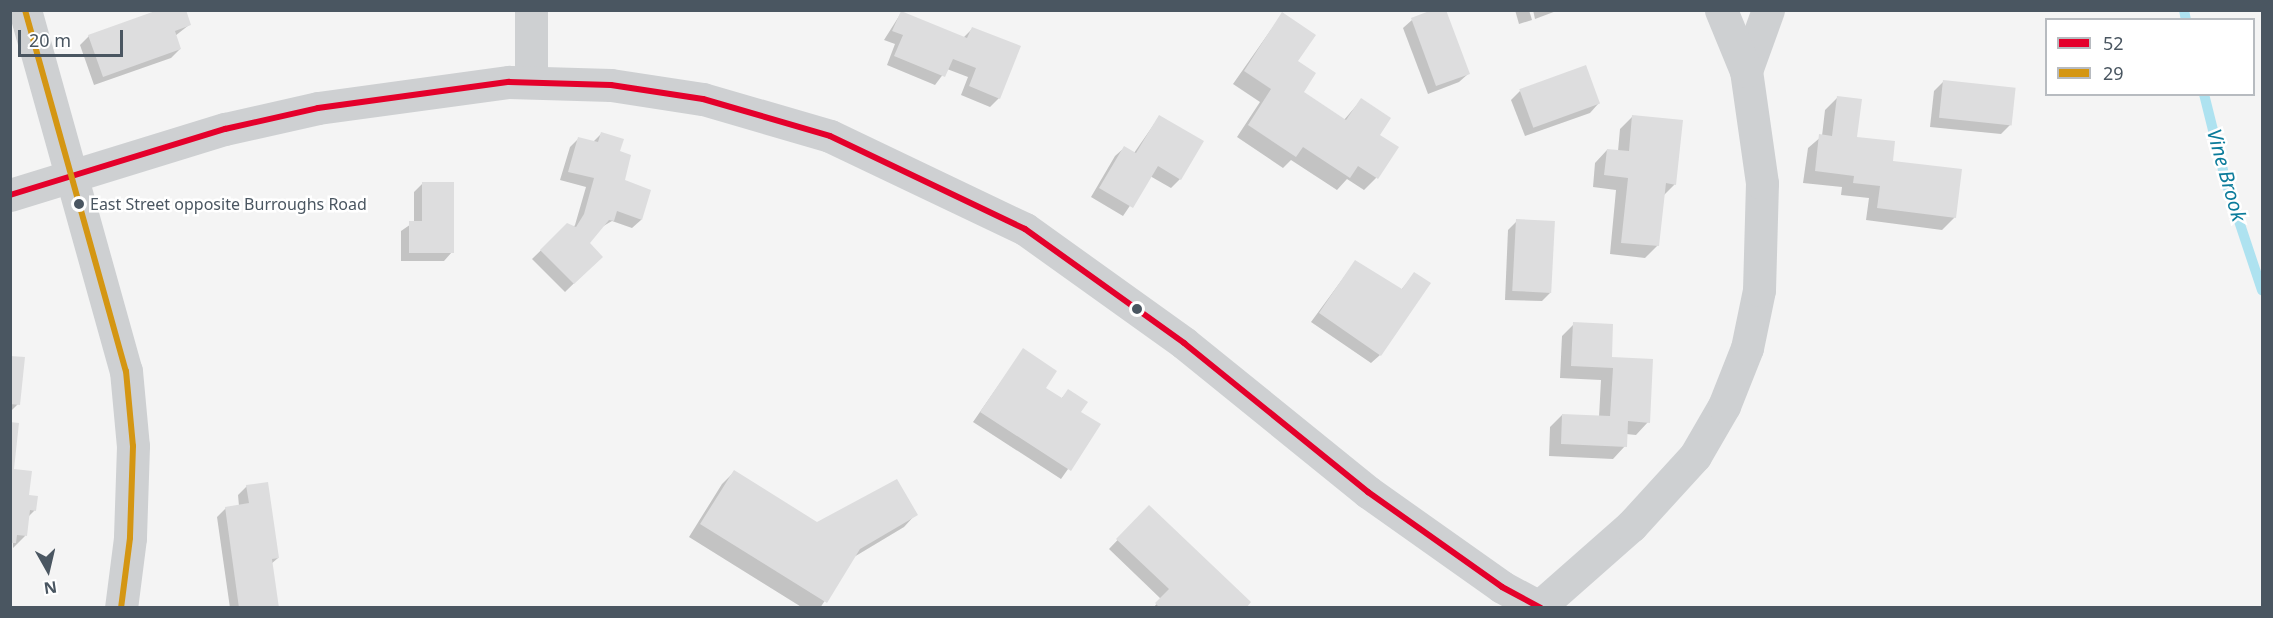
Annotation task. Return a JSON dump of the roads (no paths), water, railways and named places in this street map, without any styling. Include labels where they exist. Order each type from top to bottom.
[{"type":"street","points":[[25,10],[69,177],[111,309],[126,371],[133,446],[130,538],[121,608]]},
{"type":"street","points":[[531,10],[531,82]]},
{"type":"street","points":[[10,195],[225,129],[318,108],[531,82],[611,85],[703,99],[830,136],[1025,229],[1184,343],[1368,492],[1502,587],[1540,607],[1630,526],[1695,456],[1724,406],[1747,348],[1759,290],[1763,236],[1762,183],[1746,71],[1722,10]]},
{"type":"street","points":[[1746,71],[1768,10]]},
{"type":"waterway","name":"Vine Brook","points":[[2184,10],[2186,18]]},
{"type":"waterway","name":"Vine Brook","points":[[2204,96],[2226,182],[2262,290]]},
{"type":"place","name":"East Street opposite Burroughs Road","points":[[79,204]]}]
